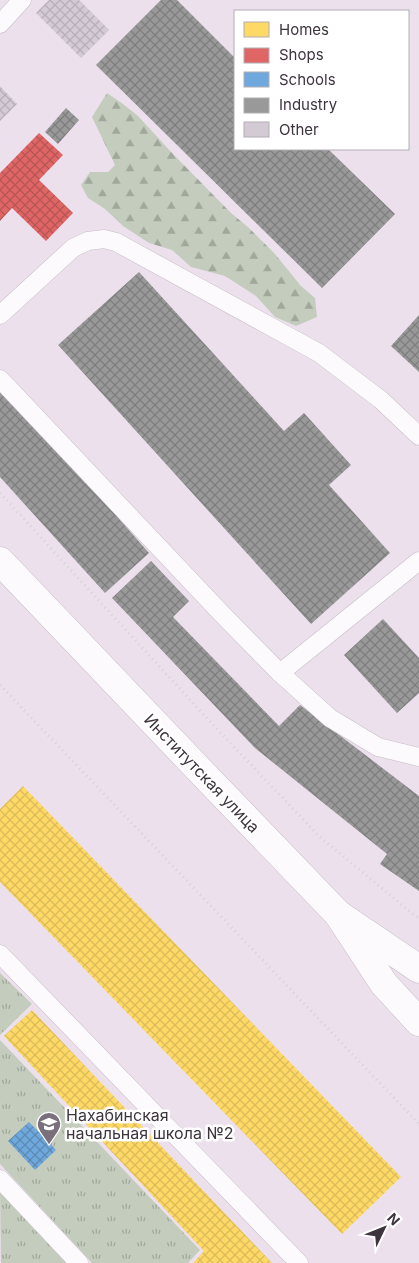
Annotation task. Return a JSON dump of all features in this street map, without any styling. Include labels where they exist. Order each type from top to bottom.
[{"type":"street","name":"Институтская улица","points":[[0,561],[338,914],[419,969]]},
{"type":"street","points":[[338,914],[384,984],[419,1022]]},
{"type":"lane","points":[[0,24],[22,0]]},
{"type":"lane","points":[[0,315],[73,248],[88,241],[104,240],[116,242],[319,353],[381,400],[419,436]]},
{"type":"lane","points":[[0,379],[280,673],[330,718],[378,747],[419,757]]},
{"type":"lane","points":[[280,673],[419,561]]},
{"type":"lane","points":[[0,954],[299,1263]]},
{"type":"lane","points":[[0,1179],[79,1263]]},
{"type":"path","points":[[0,493],[208,720],[320,838],[419,918]]},
{"type":"path","points":[[0,685],[419,1124]]},
{"type":"green space","points":[[107,93],[138,116],[230,212],[275,254],[301,286],[315,298],[317,317],[296,326],[275,317],[256,296],[225,276],[191,267],[172,250],[149,243],[123,226],[105,209],[88,198],[81,185],[90,172],[108,172],[115,165],[92,117]]},
{"type":"green space","points":[[0,973],[32,1004],[0,1035]]},
{"type":"green space","name":"Нахабинская начальная школа №2","points":[[0,1040],[200,1250],[188,1263],[92,1263],[0,1164]]},
{"type":"green space","points":[[0,1189],[71,1263],[1,1263]]},
{"type":"building: Homes","points":[[23,786],[401,1177],[342,1234],[0,882],[0,809]]},
{"type":"building: Homes","points":[[32,1010],[272,1263],[193,1263],[204,1251],[4,1036]]},
{"type":"building: Shops","points":[[39,133],[63,155],[39,180],[73,213],[46,241],[12,208],[0,221],[0,173]]},
{"type":"building: Schools","points":[[29,1122],[56,1150],[35,1170],[8,1141]]},
{"type":"building: Industry","points":[[161,0],[177,0],[234,57],[234,150],[329,150],[395,214],[322,288],[96,65]]},
{"type":"building: Industry","points":[[66,108],[79,120],[58,144],[45,132]]},
{"type":"building: Industry","points":[[139,272],[284,431],[304,413],[351,465],[329,485],[390,553],[311,624],[58,345]]},
{"type":"building: Industry","points":[[419,315],[419,372],[391,346]]},
{"type":"building: Industry","points":[[0,383],[149,553],[105,593],[0,477]]},
{"type":"building: Industry","points":[[151,561],[189,601],[173,617],[279,726],[300,705],[419,796],[419,891],[380,864],[387,854],[255,748],[112,598]]},
{"type":"building: Industry","points":[[383,619],[419,658],[419,693],[397,713],[344,655]]},
{"type":"building: Other","points":[[49,0],[79,0],[109,30],[81,58],[36,13]]},
{"type":"building: Other","points":[[0,86],[17,104],[0,121]]},
{"type":"place","name":"Нахабинская начальная школа №2","points":[[49,1145]]}]
